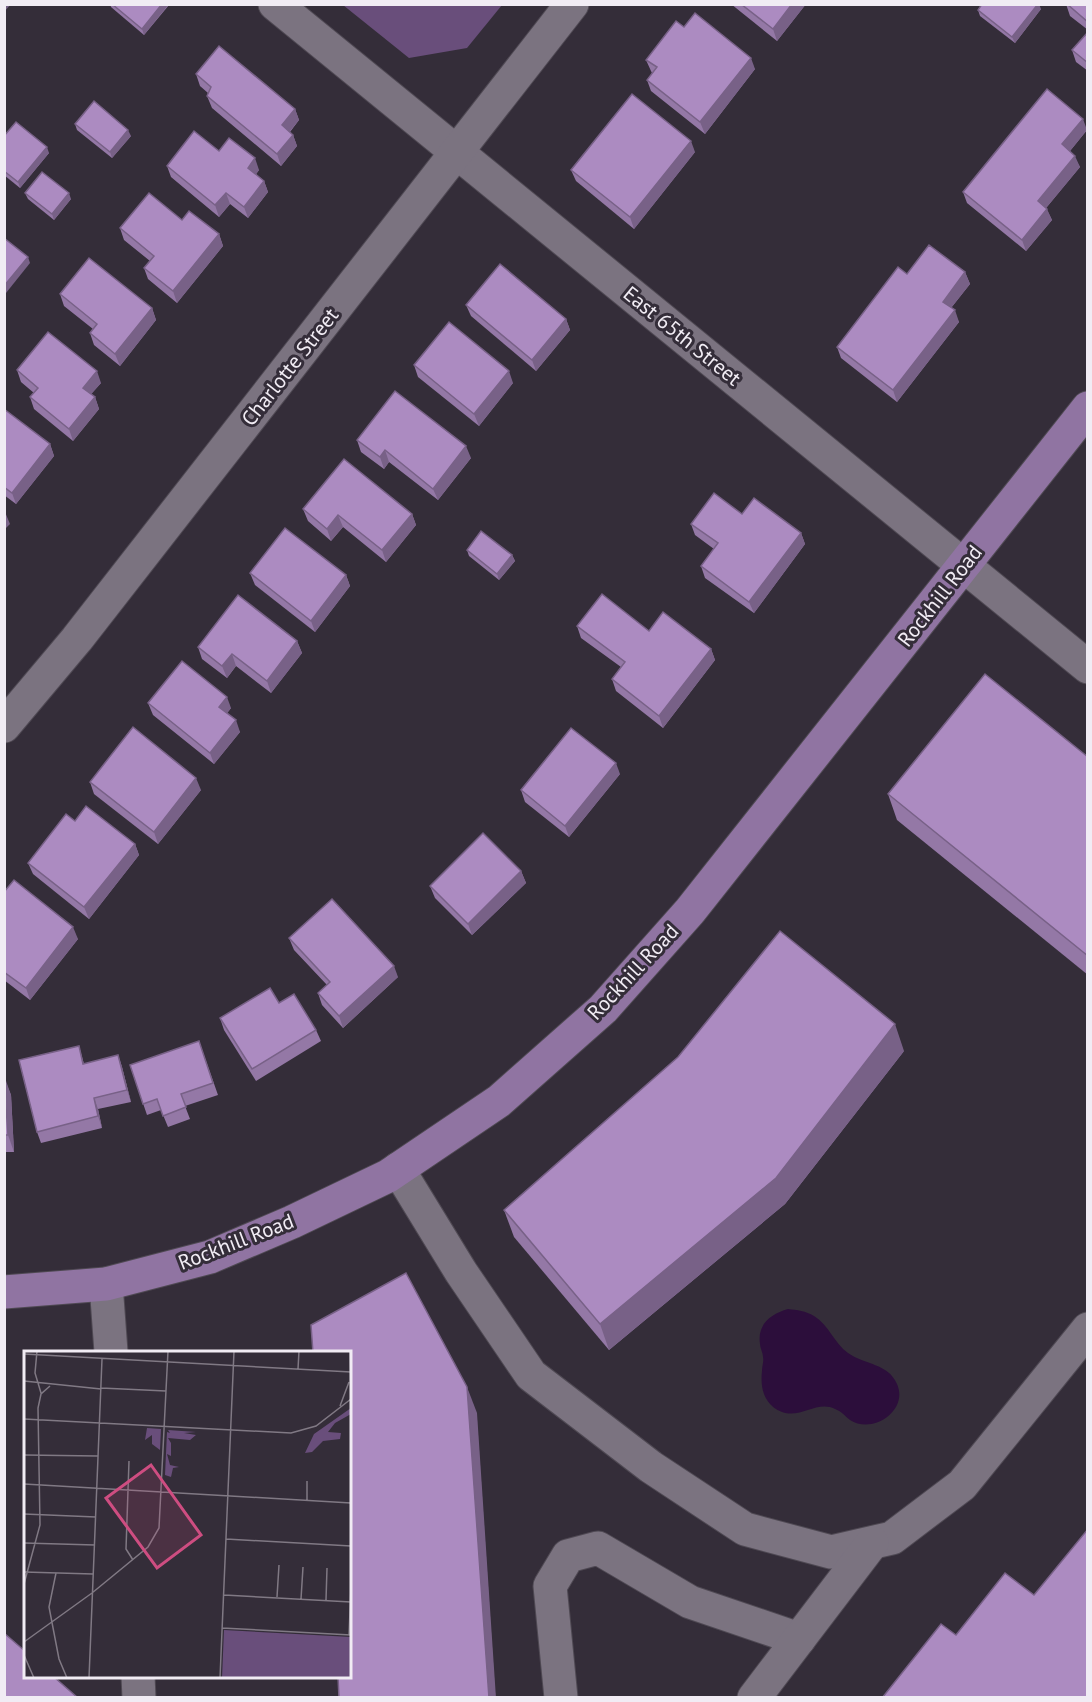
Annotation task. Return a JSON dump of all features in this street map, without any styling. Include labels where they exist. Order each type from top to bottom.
[{"type":"main road","name":"Rockhill Road","points":[[4,1292],[106,1284],[210,1257],[388,1176],[499,1101],[603,1009],[690,911],[1088,408]]},
{"type":"street","name":"East 65th Street","points":[[275,4],[1088,667]]},
{"type":"street","name":"Charlotte Street","points":[[4,726],[91,621],[572,4]]},
{"type":"street","points":[[398,1169],[461,1272],[531,1375],[651,1467],[745,1529],[831,1552],[892,1538],[962,1485],[1088,1329]]},
{"type":"street","points":[[106,1284],[111,1351]]},
{"type":"street","points":[[754,1698],[872,1543]]},
{"type":"street","points":[[561,1698],[550,1586],[568,1556],[598,1548],[690,1602],[798,1639]]},
{"type":"street","points":[[138,1678],[140,1698]]},
{"type":"shaded area","points":[[502,4],[467,48],[409,58],[343,5]]},
{"type":"shaded area","points":[[788,1309],[814,1316],[824,1324],[848,1353],[882,1368],[893,1377],[899,1394],[898,1403],[886,1418],[878,1422],[859,1424],[828,1407],[789,1414],[771,1405],[764,1395],[762,1384],[761,1331],[763,1325],[771,1317]]},
{"type":"building","points":[[112,4],[162,4],[142,29]]},
{"type":"building","points":[[741,4],[792,4],[773,29]]},
{"type":"building","points":[[982,4],[1038,4],[1012,37],[978,10]]},
{"type":"building","points":[[1067,4],[1088,4],[1088,22]]},
{"type":"building","points":[[695,13],[751,58],[700,122],[647,80],[657,67],[646,60],[676,21],[684,27]]},
{"type":"building","points":[[1088,32],[1088,63],[1072,50]]},
{"type":"building","points":[[219,46],[295,109],[282,125],[293,135],[277,154],[207,96],[211,87],[196,74]]},
{"type":"building","points":[[1047,89],[1083,119],[1062,144],[1075,156],[1038,201],[1047,209],[1022,240],[963,192]]},
{"type":"building","points":[[632,94],[691,141],[630,217],[571,170]]},
{"type":"building","points":[[94,101],[128,130],[110,152],[75,124]]},
{"type":"building","points":[[16,122],[47,147],[18,182],[4,171],[4,136]]},
{"type":"building","points":[[194,131],[219,151],[229,138],[255,158],[248,168],[264,181],[244,207],[226,193],[215,205],[167,166]]},
{"type":"building","points":[[42,172],[69,193],[52,214],[25,193]]},
{"type":"building","points":[[149,193],[182,220],[189,211],[219,234],[173,291],[144,268],[154,256],[120,228]]},
{"type":"building","points":[[4,238],[28,257],[4,286]]},
{"type":"building","points":[[929,245],[965,272],[943,302],[955,310],[893,390],[837,347],[898,267],[907,274]]},
{"type":"building","points":[[89,258],[152,308],[115,354],[90,333],[97,324],[60,294]]},
{"type":"building","points":[[500,264],[566,319],[532,360],[466,305]]},
{"type":"building","points":[[449,322],[509,371],[474,414],[414,365]]},
{"type":"building","points":[[48,332],[97,371],[83,388],[95,397],[69,429],[30,397],[38,388],[17,370]]},
{"type":"building","points":[[395,391],[466,446],[433,489],[385,450],[380,457],[357,440]]},
{"type":"building","points":[[4,409],[50,444],[12,493],[4,487]]},
{"type":"building","points":[[344,459],[412,514],[382,550],[338,515],[327,529],[303,509]]},
{"type":"building","points":[[714,493],[742,514],[754,498],[801,533],[749,602],[701,566],[718,543],[691,524]]},
{"type":"building","points":[[285,528],[346,575],[311,621],[250,573]]},
{"type":"building","points":[[481,531],[512,555],[497,574],[467,550]]},
{"type":"building","points":[[602,594],[649,631],[663,612],[711,649],[659,716],[612,679],[625,662],[577,626]]},
{"type":"building","points":[[238,595],[297,641],[267,681],[232,654],[222,666],[198,647]]},
{"type":"building","points":[[182,661],[227,697],[219,707],[236,720],[210,753],[148,703]]},
{"type":"building","points":[[985,674],[1088,757],[1088,956],[888,794]]},
{"type":"building","points":[[133,727],[196,778],[154,832],[90,782]]},
{"type":"building","points":[[571,728],[616,763],[565,826],[521,790]]},
{"type":"building","points":[[86,806],[135,844],[84,907],[28,863],[66,814],[75,821]]},
{"type":"building","points":[[483,833],[521,871],[468,924],[430,886]]},
{"type":"building","points":[[14,880],[73,927],[26,988],[4,972],[4,892]]},
{"type":"building","points":[[332,899],[394,966],[339,1016],[318,993],[330,982],[289,938]]},
{"type":"building","points":[[780,931],[895,1024],[776,1178],[600,1324],[504,1210],[678,1057]]},
{"type":"building","points":[[270,988],[279,1003],[294,994],[316,1030],[252,1069],[220,1018]]},
{"type":"building","points":[[199,1041],[213,1083],[181,1094],[186,1107],[163,1116],[157,1099],[143,1104],[130,1065]]},
{"type":"building","points":[[79,1046],[83,1064],[118,1055],[127,1090],[94,1098],[98,1116],[37,1132],[19,1060]]},
{"type":"building","points":[[4,1078],[8,1135],[4,1135]]},
{"type":"building","points":[[406,1273],[467,1387],[489,1698],[339,1698],[338,1678],[351,1678],[351,1351],[313,1351],[311,1325]]},
{"type":"building","points":[[1088,1529],[1088,1698],[882,1698],[941,1624],[956,1635],[1005,1573],[1034,1595]]},
{"type":"building","points":[[4,1633],[24,1650],[24,1678],[55,1678],[78,1698],[4,1698]]}]
